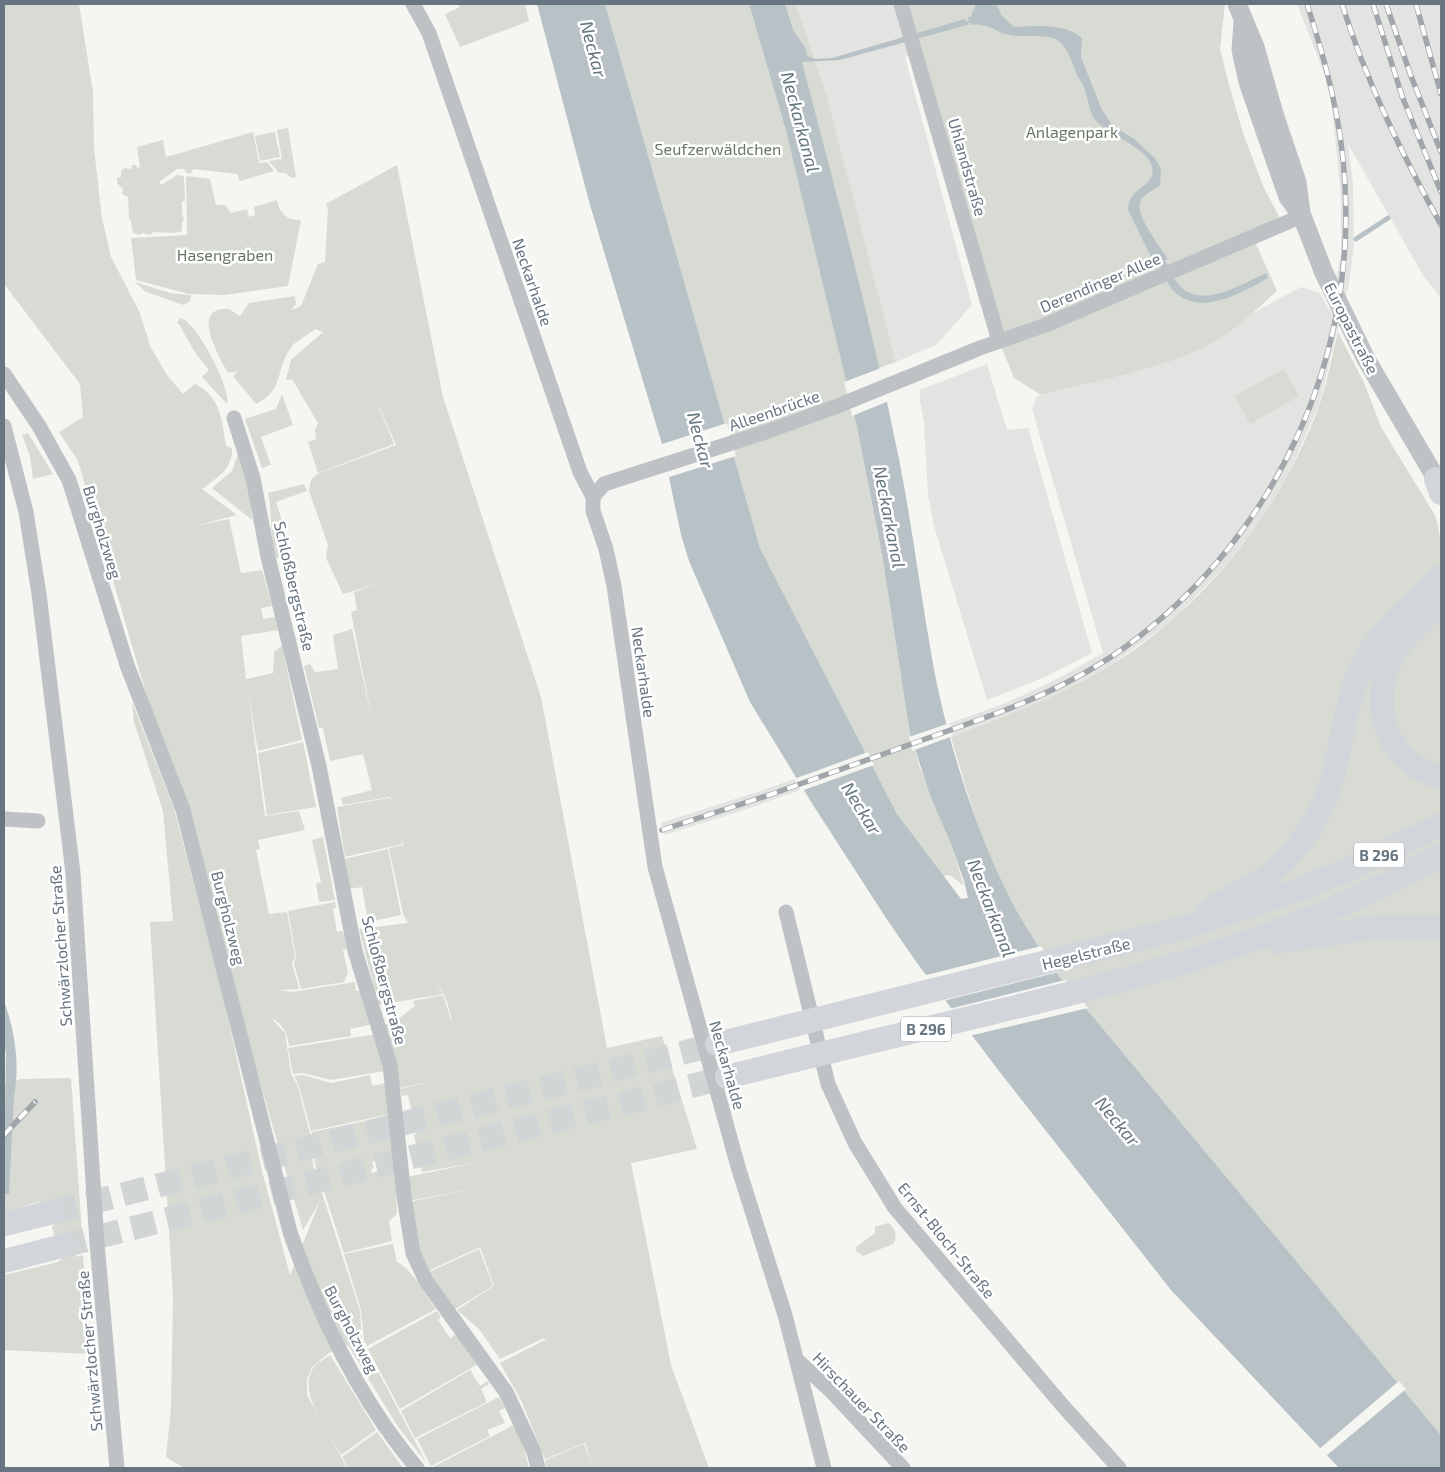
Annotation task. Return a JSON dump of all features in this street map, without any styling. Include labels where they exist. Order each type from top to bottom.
[{"type":"main road","points":[[1191,926],[1223,900],[1264,878],[1290,855],[1306,835],[1328,792],[1338,758],[1351,696],[1365,661],[1393,624],[1441,578]]},
{"type":"main road","points":[[1441,603],[1406,638],[1393,656],[1383,680],[1381,697],[1382,715],[1386,730],[1398,751],[1414,765],[1441,777]]},
{"type":"main road","name":"Hegelstraße","points":[[717,1044],[1191,926],[1315,883],[1374,858],[1441,825]]},
{"type":"main road","name":"B 296","points":[[726,1077],[1065,995],[1227,950],[1277,932],[1338,906],[1441,855]]},
{"type":"main road","points":[[1227,950],[1360,929],[1396,926],[1441,927]]},
{"type":"main road","points":[[4,1224],[52,1212]]},
{"type":"main road","points":[[4,1260],[62,1246]]},
{"type":"street","name":"Neckarhalde","points":[[413,4],[429,33],[580,472],[593,497],[592,511],[606,549],[614,586],[655,867],[737,1162],[797,1360],[824,1468]]},
{"type":"street","name":"Uhlandstraße","points":[[901,4],[999,341]]},
{"type":"street","name":"Europastraße","points":[[1237,4],[1255,47],[1275,117],[1300,190],[1302,216],[1324,273],[1359,345],[1440,481]]},
{"type":"street","name":"Derendinger Allee","points":[[909,378],[999,341],[1043,326],[1302,216]]},
{"type":"street","name":"Burgholzweg","points":[[4,374],[39,426],[69,480],[126,665],[183,810],[288,1223],[302,1266],[322,1316],[354,1373],[376,1410],[418,1468]]},
{"type":"street","name":"Alleenbrücke","points":[[593,497],[604,484],[763,434],[909,378]]},
{"type":"street","name":"Schloßbergstraße","points":[[234,418],[253,478],[268,558],[295,662],[324,793],[355,951],[390,1066],[404,1196],[413,1253],[426,1281],[506,1392],[531,1445],[538,1468]]},
{"type":"street","name":"Schwärzlocher Straße","points":[[4,426],[18,475],[31,539],[73,873],[97,1243],[117,1468]]},
{"type":"street","points":[[4,819],[38,822]]},
{"type":"street","name":"Ernst-Bloch-Straße","points":[[786,912],[828,1084],[855,1143],[895,1208],[1063,1406],[1119,1468]]},
{"type":"street","name":"Hirschauer Straße","points":[[797,1360],[831,1392],[903,1468]]},
{"type":"shaded area","points":[[796,4],[919,4],[933,48],[905,57],[972,305],[936,345],[896,362],[826,93]]},
{"type":"shaded area","points":[[1297,4],[1441,4],[1441,298],[1424,277],[1348,144],[1353,184],[1354,247],[1349,283],[1319,405],[1288,475],[1257,526],[1225,566],[1172,621],[1109,666],[1066,690],[1008,717],[741,811],[664,835],[661,823],[766,789],[1006,703],[1061,677],[1103,653],[1032,409],[1037,396],[1156,366],[1210,344],[1253,313],[1301,287],[1320,293],[1330,311],[1341,254],[1341,198],[1334,126],[1330,89]]},
{"type":"shaded area","points":[[987,364],[1007,430],[1028,428],[1092,653],[1045,677],[987,700],[934,526],[928,496],[924,422],[920,390]]},
{"type":"green space","points":[[4,4],[79,4],[93,92],[94,149],[102,218],[111,257],[139,311],[151,348],[167,375],[183,394],[195,384],[204,389],[219,410],[226,446],[232,448],[232,455],[227,467],[218,477],[202,489],[237,515],[194,526],[229,519],[241,573],[262,570],[272,606],[261,608],[263,619],[275,617],[278,630],[241,636],[246,679],[273,673],[274,652],[282,646],[302,740],[258,751],[248,692],[265,816],[299,811],[305,830],[258,840],[260,849],[256,850],[269,914],[287,912],[295,956],[292,963],[299,989],[279,990],[292,992],[355,982],[356,991],[362,991],[374,1024],[350,1029],[351,1036],[289,1046],[284,1029],[271,1018],[285,1033],[291,1074],[297,1084],[311,1137],[313,1165],[360,1311],[362,1341],[426,1462],[398,1427],[348,1345],[329,1353],[312,1367],[307,1379],[307,1395],[347,1468],[184,1468],[166,1457],[171,1408],[173,1297],[150,922],[173,921],[163,811],[134,722],[132,702],[174,809],[222,992],[262,1171],[290,1275],[320,1201],[303,1230],[78,461],[59,432],[83,417],[80,384],[4,284]]},
{"type":"green space","points":[[459,4],[525,4],[529,21],[460,47],[445,14],[460,7]]},
{"type":"green space","name":"Seufzerwäldchen","points":[[605,4],[749,4],[786,131],[857,427],[882,554],[910,734],[920,768],[951,844],[964,886],[950,875],[942,876],[897,814],[760,548]]},
{"type":"green space","points":[[785,4],[796,4],[826,93],[896,362],[879,368],[842,218]]},
{"type":"green space","name":"Anlagenpark","points":[[901,4],[1225,4],[1220,49],[1228,81],[1243,133],[1263,186],[1283,224],[1253,237],[1277,291],[1245,320],[1218,340],[1169,362],[1041,395],[1014,378],[999,341]]},
{"type":"green space","points":[[288,128],[296,177],[291,178],[286,173],[279,173],[269,161],[282,159],[277,130]]},
{"type":"green space","points":[[253,132],[259,163],[267,162],[274,171],[240,181],[237,174],[193,169],[191,174],[186,173],[185,169],[177,169],[159,182],[161,185],[177,175],[184,176],[185,201],[182,201],[184,220],[182,221],[182,231],[175,233],[152,232],[151,235],[133,233],[129,219],[128,197],[122,194],[123,189],[117,183],[117,178],[121,177],[121,170],[125,168],[131,169],[132,165],[136,165],[137,168],[140,167],[137,147],[163,140],[166,157]]},
{"type":"green space","points":[[275,132],[280,157],[260,161],[255,136]]},
{"type":"green space","points":[[397,165],[443,397],[541,697],[607,1048],[662,1036],[697,1149],[631,1163],[671,1365],[709,1468],[546,1468],[545,1460],[584,1444],[592,1464],[585,1443],[545,1459],[521,1400],[500,1363],[545,1340],[550,1345],[544,1338],[500,1359],[479,1329],[457,1310],[494,1286],[480,1247],[426,1272],[419,1254],[409,1202],[478,1188],[408,1201],[407,1177],[474,1163],[422,1172],[414,1135],[417,1133],[408,1095],[402,1096],[400,1089],[433,1081],[400,1088],[384,1024],[394,1024],[391,1021],[397,1020],[415,1006],[413,1001],[443,995],[452,1023],[451,1017],[446,1000],[436,979],[443,994],[379,1005],[359,929],[408,923],[403,914],[389,848],[403,845],[401,834],[402,844],[345,857],[337,807],[388,798],[393,801],[389,797],[343,805],[341,798],[372,790],[363,754],[330,761],[323,728],[319,728],[304,666],[310,664],[315,672],[338,669],[333,635],[352,629],[372,719],[351,612],[357,610],[354,592],[376,584],[343,594],[326,558],[328,545],[309,491],[311,480],[317,474],[396,445],[380,408],[376,409],[380,409],[394,444],[318,473],[308,442],[316,439],[315,430],[318,423],[292,379],[286,380],[291,360],[323,332],[315,329],[292,346],[285,357],[275,387],[265,399],[256,404],[233,376],[238,371],[228,373],[214,345],[209,324],[210,316],[217,310],[229,309],[240,316],[249,303],[295,296],[296,304],[291,310],[301,306],[318,264],[325,262],[328,209],[326,204]]},
{"type":"green space","name":"Hasengraben","points":[[186,176],[210,179],[216,205],[225,205],[231,213],[247,209],[249,217],[255,215],[254,207],[277,200],[280,209],[288,218],[301,220],[288,286],[225,295],[189,294],[136,280],[131,238],[187,235]]},
{"type":"green space","points":[[135,282],[170,293],[191,295],[190,301],[184,305],[146,292]]},
{"type":"green space","points":[[180,318],[195,330],[211,356],[224,385],[227,404],[202,377],[209,370],[194,351],[179,324],[177,324]]},
{"type":"green space","points":[[1338,332],[1365,385],[1381,427],[1436,517],[1441,542],[1441,1435],[1059,976],[1016,910],[998,876],[974,814],[951,737],[1049,698],[1096,674],[1141,645],[1198,596],[1224,568],[1247,538],[1269,507],[1288,474],[1305,441],[1319,406]]},
{"type":"green space","points":[[1284,369],[1299,396],[1250,424],[1235,396]]},
{"type":"green space","points":[[282,394],[293,425],[261,437],[271,465],[262,468],[245,419],[276,409]]},
{"type":"green space","points":[[28,433],[53,474],[33,479],[30,456],[22,435]]},
{"type":"green space","points":[[238,454],[250,491],[252,520],[212,488],[232,471]]},
{"type":"green space","points":[[304,484],[307,491],[276,502],[282,521],[276,523],[286,555],[275,559],[268,493]]},
{"type":"green space","points":[[303,742],[316,807],[267,815],[258,753]]},
{"type":"green space","points":[[323,837],[335,900],[319,902],[316,883],[321,882],[312,840]]},
{"type":"green space","points":[[388,849],[401,915],[368,922],[362,887],[349,889],[344,859]]},
{"type":"green space","points":[[335,902],[336,908],[333,909],[337,932],[343,931],[347,949],[343,950],[348,973],[344,982],[301,989],[294,963],[296,956],[288,911]]},
{"type":"green space","points":[[377,1034],[384,1071],[331,1080],[303,1073],[293,1074],[288,1048]]},
{"type":"green space","points":[[303,1075],[331,1083],[370,1075],[372,1086],[386,1083],[390,1114],[311,1131],[298,1083],[294,1076]]},
{"type":"green space","points":[[71,1078],[82,1233],[77,1243],[76,1257],[83,1255],[90,1354],[4,1350],[4,1275],[58,1262],[65,1256],[58,1236],[54,1235],[52,1227],[58,1221],[45,1202],[29,1204],[4,1214],[4,1085],[20,1079]]},
{"type":"green space","points":[[390,1116],[394,1153],[372,1162],[374,1168],[371,1169],[372,1173],[395,1167],[397,1214],[389,1221],[392,1241],[344,1253],[315,1164],[312,1132]]},
{"type":"green space","points":[[888,1223],[895,1232],[896,1238],[893,1244],[863,1256],[856,1251],[856,1247],[875,1233],[875,1227]]},
{"type":"green space","points":[[393,1244],[397,1262],[403,1265],[413,1276],[436,1309],[367,1346],[364,1340],[361,1310],[344,1254]]},
{"type":"green space","points":[[479,1249],[493,1286],[455,1309],[427,1273]]},
{"type":"green space","points":[[437,1311],[441,1317],[438,1320],[450,1338],[457,1334],[478,1364],[400,1409],[368,1349]]},
{"type":"green space","points":[[330,1355],[376,1430],[341,1455],[316,1411],[309,1388],[309,1377],[314,1367]]},
{"type":"green space","points":[[470,1370],[480,1386],[488,1381],[489,1384],[481,1389],[487,1402],[415,1438],[401,1411]]},
{"type":"green space","points":[[499,1397],[505,1408],[499,1411],[505,1423],[487,1430],[490,1436],[431,1466],[417,1439]]},
{"type":"green space","points":[[514,1425],[522,1440],[529,1468],[431,1468]]},
{"type":"green space","points":[[377,1432],[403,1468],[348,1468],[342,1457]]},
{"type":"water","points":[[537,4],[605,4],[760,548],[897,814],[961,899],[968,898],[964,881],[951,844],[930,795],[910,734],[882,554],[857,427],[786,131],[749,4],[785,4],[793,30],[806,49],[807,56],[816,59],[832,58],[965,19],[966,22],[969,20],[968,17],[971,16],[976,4],[996,4],[1002,16],[1014,27],[1050,26],[1075,33],[1082,38],[1081,57],[1101,108],[1112,125],[1134,139],[1155,158],[1161,169],[1160,186],[1149,192],[1141,200],[1141,213],[1168,259],[1165,260],[1174,278],[1181,287],[1201,296],[1212,295],[1235,288],[1266,273],[1268,278],[1246,290],[1221,300],[1196,302],[1184,299],[1174,291],[1167,282],[1159,264],[1155,265],[1128,210],[1133,196],[1150,179],[1152,167],[1149,160],[1136,148],[1094,119],[1084,87],[1064,46],[1058,40],[1043,36],[1005,34],[987,26],[971,25],[970,22],[967,25],[840,60],[802,62],[853,259],[888,409],[904,484],[937,685],[951,742],[969,801],[1002,882],[1021,918],[1059,976],[1441,1435],[1441,1468],[1339,1468],[1171,1290],[917,963],[813,805],[750,702],[689,561],[681,535],[662,444],[590,205]]},
{"type":"water","points":[[4,1001],[14,1036],[17,1072],[9,1194],[4,1194],[6,1053],[4,1044]]},
{"type":"pier","points":[[881,368],[889,401],[852,416],[844,382]]},
{"type":"pier","points":[[727,423],[736,456],[666,478],[659,445]]},
{"type":"pier","points":[[950,723],[953,736],[912,751],[909,737]]},
{"type":"pier","points":[[868,752],[874,765],[801,791],[794,779]]},
{"type":"pier","points":[[1041,946],[1059,972],[943,1001],[923,976]]},
{"type":"pier","points":[[1065,980],[1088,1008],[969,1036],[949,1009]]},
{"type":"pier","points":[[1399,1381],[1406,1389],[1325,1457],[1318,1450]]},
{"type":"waterway","points":[[1356,239],[1388,218]]},
{"type":"tunnel","points":[[53,1212],[717,1044]]},
{"type":"tunnel","points":[[62,1246],[727,1077]]},
{"type":"railway","points":[[662,830],[772,794],[984,718],[1024,703],[1063,684],[1119,652],[1136,639],[1186,596],[1229,548],[1266,494],[1297,438],[1320,377],[1336,315],[1345,250],[1343,162],[1332,93],[1321,48],[1307,4]]},
{"type":"railway","points":[[1342,4],[1362,61],[1386,117],[1441,225]]},
{"type":"railway","points":[[1373,4],[1402,96],[1441,192]]},
{"type":"railway","points":[[1386,4],[1411,76],[1441,152]]},
{"type":"railway","points":[[1416,4],[1441,94]]},
{"type":"railway","points":[[4,1135],[35,1102]]},
{"type":"water label","name":"Neckar","points":[[594,49]]},
{"type":"water label","name":"Neckarkanal","points":[[801,122]]},
{"type":"water label","name":"Neckar","points":[[701,440]]},
{"type":"water label","name":"Neckarkanal","points":[[890,517]]},
{"type":"water label","name":"Neckar","points":[[862,808]]},
{"type":"water label","name":"Neckarkanal","points":[[992,908]]},
{"type":"water label","name":"Neckar","points":[[1118,1121]]}]
